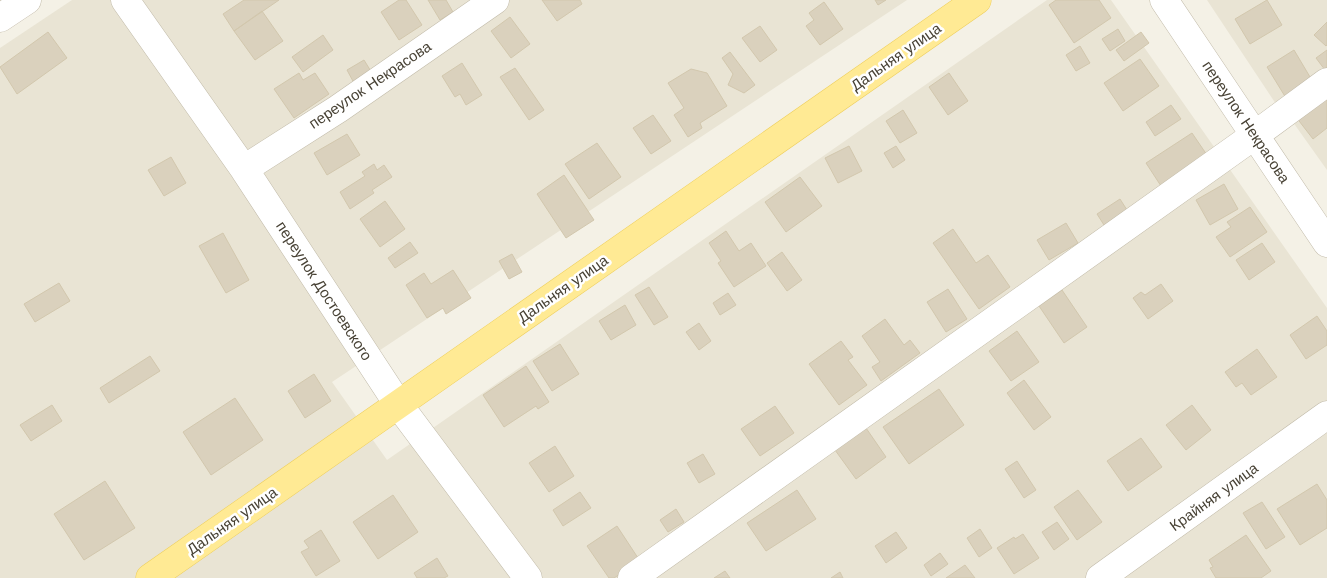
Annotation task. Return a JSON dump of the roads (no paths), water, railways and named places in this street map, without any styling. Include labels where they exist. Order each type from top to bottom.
[{"type":"main road","name":"Дальняя улица","points":[[150,578],[977,0]]},
{"type":"street","points":[[0,18],[27,0]]},
{"type":"street","name":"переулок Достоевского","points":[[125,0],[244,169],[398,404],[528,578]]},
{"type":"street","name":"переулок Некрасова","points":[[244,169],[338,109],[496,0]]},
{"type":"street","name":"переулок Некрасова","points":[[1164,0],[1327,243]]},
{"type":"street","points":[[632,578],[1327,82]]},
{"type":"street","name":"Крайняя улица","points":[[1100,578],[1327,415]]}]
